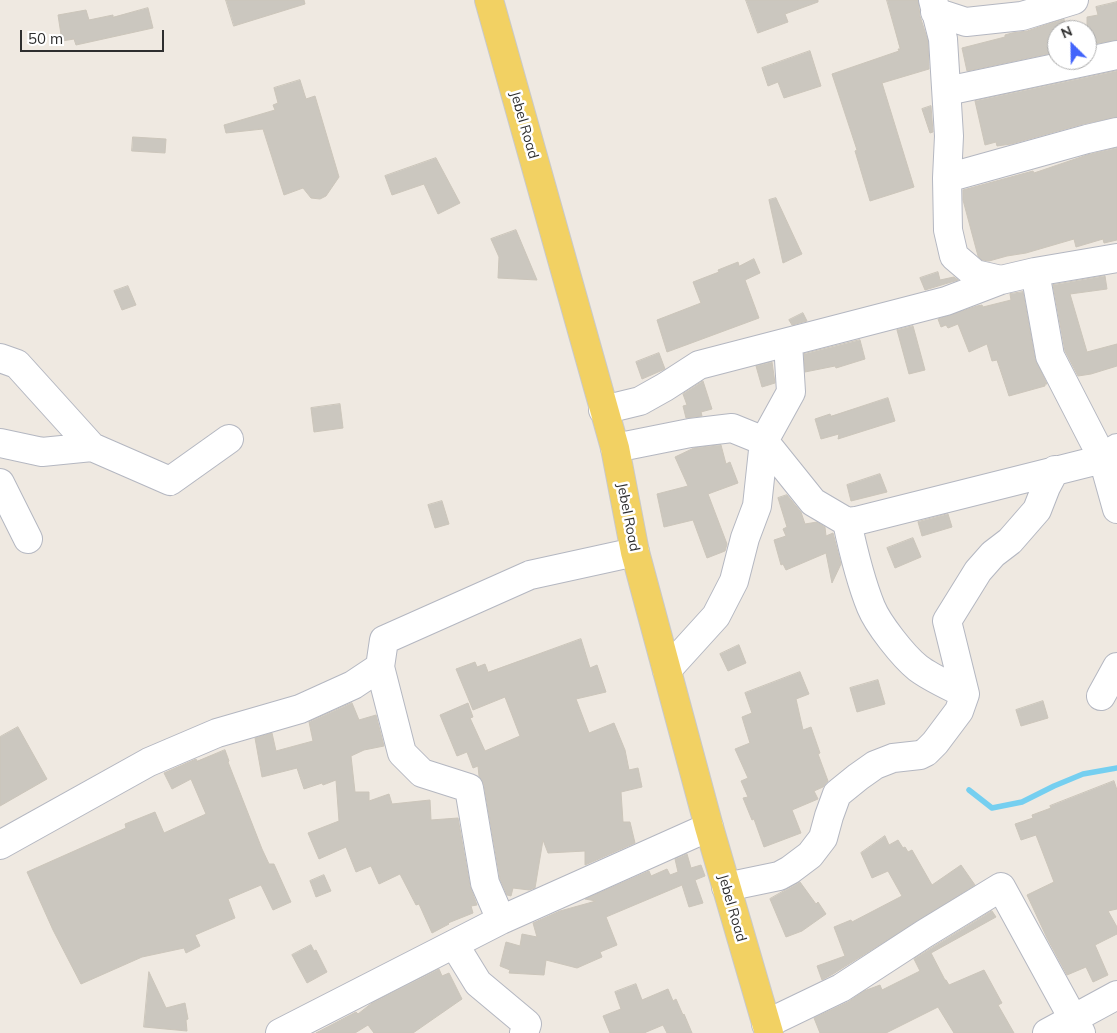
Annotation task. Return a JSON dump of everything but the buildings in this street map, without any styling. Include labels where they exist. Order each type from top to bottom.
[{"type":"main road","name":"Jebel Road","points":[[490,0],[615,448],[635,552],[709,827],[767,1028]]},
{"type":"street","points":[[934,6],[966,22],[1022,16],[1074,0]]},
{"type":"street","points":[[934,6],[943,39],[949,136],[947,178],[948,230],[954,256],[975,274],[1001,280]]},
{"type":"street","points":[[947,91],[1117,55]]},
{"type":"street","points":[[947,178],[1117,132]]},
{"type":"street","points":[[603,410],[640,401],[699,365],[946,301],[1001,280],[1035,272],[1117,258]]},
{"type":"street","points":[[1035,272],[1050,356],[1110,453],[1117,509]]},
{"type":"street","points":[[667,670],[716,616],[734,581],[745,538],[756,506],[764,441],[791,392],[788,343]]},
{"type":"street","points":[[0,358],[17,364],[92,447],[170,481],[229,439]]},
{"type":"street","points":[[615,448],[690,433],[732,428],[764,441],[813,502],[847,522],[1055,470],[1110,453]]},
{"type":"street","points":[[0,443],[42,452],[92,447]]},
{"type":"street","points":[[726,887],[779,876],[790,870],[810,855],[823,838],[837,794],[875,765],[893,758],[920,755],[935,743],[959,711],[965,694],[948,621],[978,571],[993,554],[1010,541],[1037,510],[1055,470]]},
{"type":"street","points":[[0,483],[28,539]]},
{"type":"street","points":[[847,522],[853,549],[872,608],[888,632],[918,668],[965,694]]},
{"type":"street","points":[[501,920],[485,883],[469,788],[422,773],[402,753],[380,667],[384,640],[530,575],[635,552]]},
{"type":"street","points":[[0,845],[149,762],[216,733],[300,709],[353,686],[380,667]]},
{"type":"street","points":[[1101,696],[1117,667]]},
{"type":"street","points":[[280,1033],[501,920],[709,827]]},
{"type":"street","points":[[767,1028],[841,988],[1001,887],[1077,1026]]},
{"type":"street","points":[[454,944],[478,983],[527,1024],[524,1033]]},
{"type":"street","points":[[1047,1033],[1077,1026],[1117,995]]},
{"type":"waterway","points":[[969,790],[992,808],[1022,802],[1083,774],[1117,768]]}]
